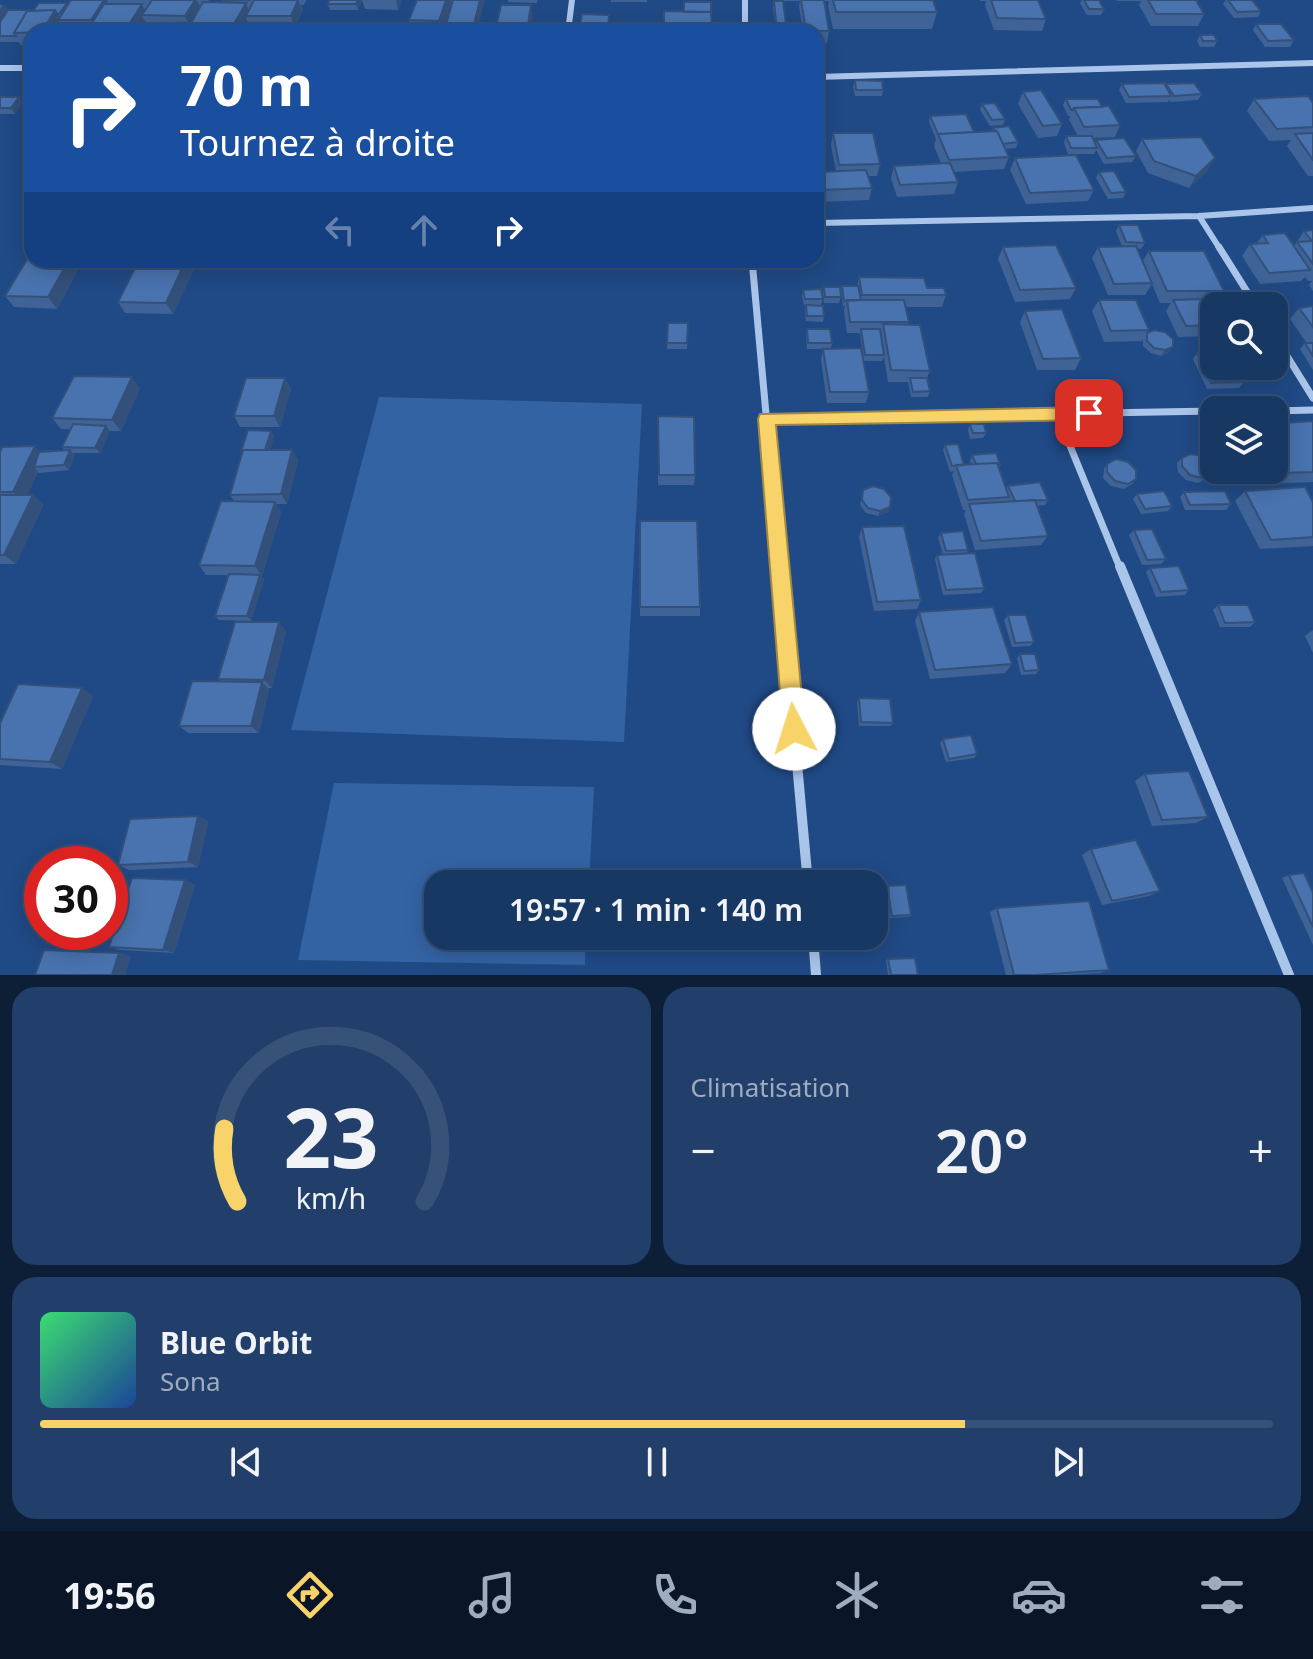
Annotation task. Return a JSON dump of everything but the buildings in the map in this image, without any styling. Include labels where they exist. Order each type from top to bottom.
[{"type":"street","points":[[569,24],[572,0]]},
{"type":"street","points":[[745,0],[745,24]]},
{"type":"street","points":[[824,77],[1313,63]]},
{"type":"street","points":[[0,68],[24,68]]},
{"type":"street","points":[[824,223],[1199,216],[1313,208]]},
{"type":"street","points":[[1199,216],[1247,292]]},
{"type":"street","points":[[753,268],[807,870]]},
{"type":"street","points":[[1288,358],[1313,398]]},
{"type":"street","points":[[1288,411],[1313,410]]},
{"type":"street","points":[[766,419],[1200,411]]},
{"type":"street","points":[[1057,414],[1289,975]]},
{"type":"street","points":[[814,950],[816,975]]},
{"type":"shaded area","points":[[379,397],[642,404],[624,742],[291,730]]},
{"type":"shaded area","points":[[334,783],[594,787],[590,870],[424,870],[424,950],[586,950],[585,965],[298,960]]},
{"type":"route","points":[[794,729],[766,419],[1089,413]]}]
